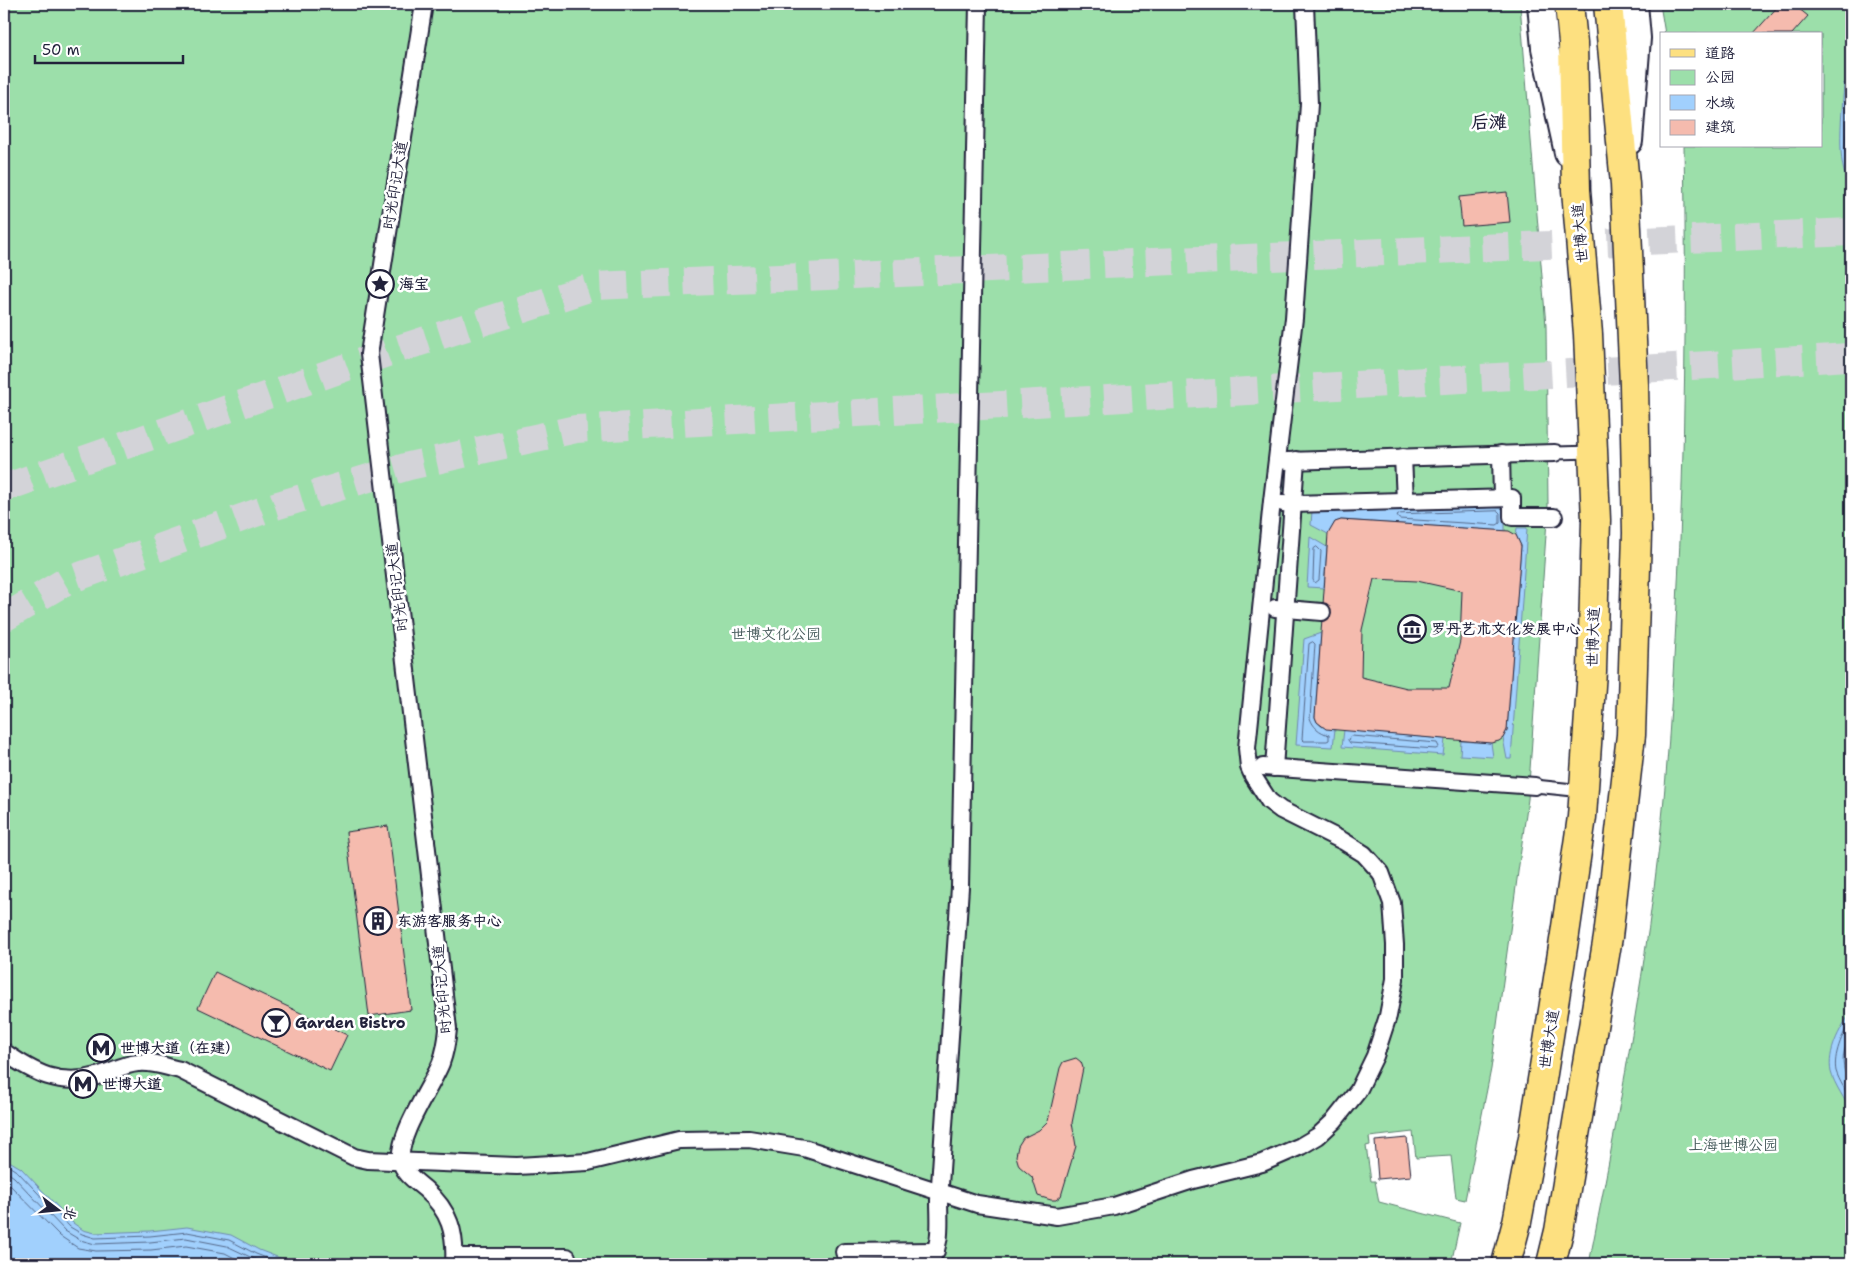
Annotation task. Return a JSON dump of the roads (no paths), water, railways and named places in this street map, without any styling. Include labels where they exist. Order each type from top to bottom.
[{"type":"main road","name":"世博大道","points":[[1506,1264],[1518,1212],[1547,1054],[1584,791],[1592,671],[1596,520],[1588,334],[1576,190],[1573,43],[1569,4]]},
{"type":"main road","points":[[1551,1264],[1559,1231],[1608,937],[1631,735],[1638,533],[1634,385],[1626,184],[1608,4]]},
{"type":"street","name":"时光印记大道","points":[[401,1163],[401,1151],[405,1136],[441,1062],[446,1047],[448,1029],[369,354],[424,4]]},
{"type":"street","points":[[927,1264],[936,1251],[939,1237],[939,1192],[960,887],[978,4]]},
{"type":"street","points":[[4,1052],[35,1072],[66,1080],[96,1076],[138,1063],[149,1063],[180,1070],[354,1157],[368,1160],[401,1163],[517,1166],[588,1162],[679,1140],[749,1139],[804,1148],[978,1204],[1057,1216],[1114,1206],[1193,1180],[1262,1163],[1301,1146],[1318,1136],[1334,1121],[1358,1091],[1375,1056],[1388,1016],[1394,979],[1395,945],[1392,903],[1381,873],[1364,854],[1343,841],[1281,810],[1268,801],[1258,786],[1249,766],[1247,748],[1272,501],[1294,318],[1309,104],[1304,4]]},
{"type":"street","points":[[1541,4],[1545,48],[1576,190]]},
{"type":"street","points":[[1626,184],[1637,38],[1634,4]]},
{"type":"street","points":[[1277,462],[1555,453]]},
{"type":"street","points":[[1501,454],[1502,498]]},
{"type":"street","points":[[1403,457],[1405,501]]},
{"type":"street","points":[[1274,768],[1296,460]]},
{"type":"street","points":[[1272,501],[1292,504],[1512,498],[1512,517],[1554,517]]},
{"type":"street","points":[[1261,607],[1322,612]]},
{"type":"street","points":[[1249,766],[1535,786]]},
{"type":"street","points":[[401,1163],[412,1179],[443,1207],[452,1226],[454,1260],[567,1257]]},
{"type":"street","points":[[844,1252],[936,1251]]},
{"type":"lane","points":[[1555,453],[1593,452]]},
{"type":"lane","points":[[1535,786],[1584,791]]},
{"type":"water","points":[[1844,83],[1851,88],[1851,184],[1846,176],[1841,152]]},
{"type":"water","points":[[1505,506],[1505,531],[1341,520],[1335,522],[1328,534],[1311,525],[1312,511]]},
{"type":"water","points":[[1517,528],[1527,528],[1511,759],[1507,759],[1503,738],[1507,730],[1521,546],[1516,535]]},
{"type":"water","points":[[1310,537],[1327,547],[1324,588],[1307,587]]},
{"type":"water","points":[[1321,633],[1315,717],[1322,727],[1335,729],[1333,747],[1296,745],[1304,639]]},
{"type":"water","points":[[1344,730],[1445,739],[1443,755],[1342,747]]},
{"type":"water","points":[[1461,741],[1491,743],[1493,757],[1460,755]]},
{"type":"water","points":[[1851,1013],[1851,1111],[1835,1082],[1830,1064],[1835,1041]]},
{"type":"water","points":[[4,1158],[21,1168],[73,1223],[83,1230],[95,1233],[150,1231],[187,1227],[231,1235],[259,1250],[285,1260],[309,1264],[4,1264]]},
{"type":"water","points":[[968,1259],[1050,1264],[862,1264]]},
{"type":"water","points":[[1257,1259],[1285,1261],[1290,1264],[1223,1264]]},
{"type":"tunnel","points":[[4,488],[398,349],[595,286],[1851,232]]},
{"type":"tunnel","points":[[4,618],[66,581],[275,506],[409,466],[576,429],[1851,357]]},
{"type":"place","name":"海宝","points":[[380,284]]},
{"type":"place","name":"罗丹艺术文化发展中心","points":[[1412,629]]},
{"type":"place","name":"东游客服务中心","points":[[378,921]]},
{"type":"place","name":"Garden Bistro","points":[[276,1023]]},
{"type":"place","name":"世博大道（在建）","points":[[101,1048]]},
{"type":"place","name":"世博大道","points":[[83,1084]]},
{"type":"district","name":"后滩","points":[[1489,122]]},
{"type":"park label","name":"世博文化公园","points":[[776,634]]},
{"type":"park label","name":"上海世博公园","points":[[1733,1145]]}]
